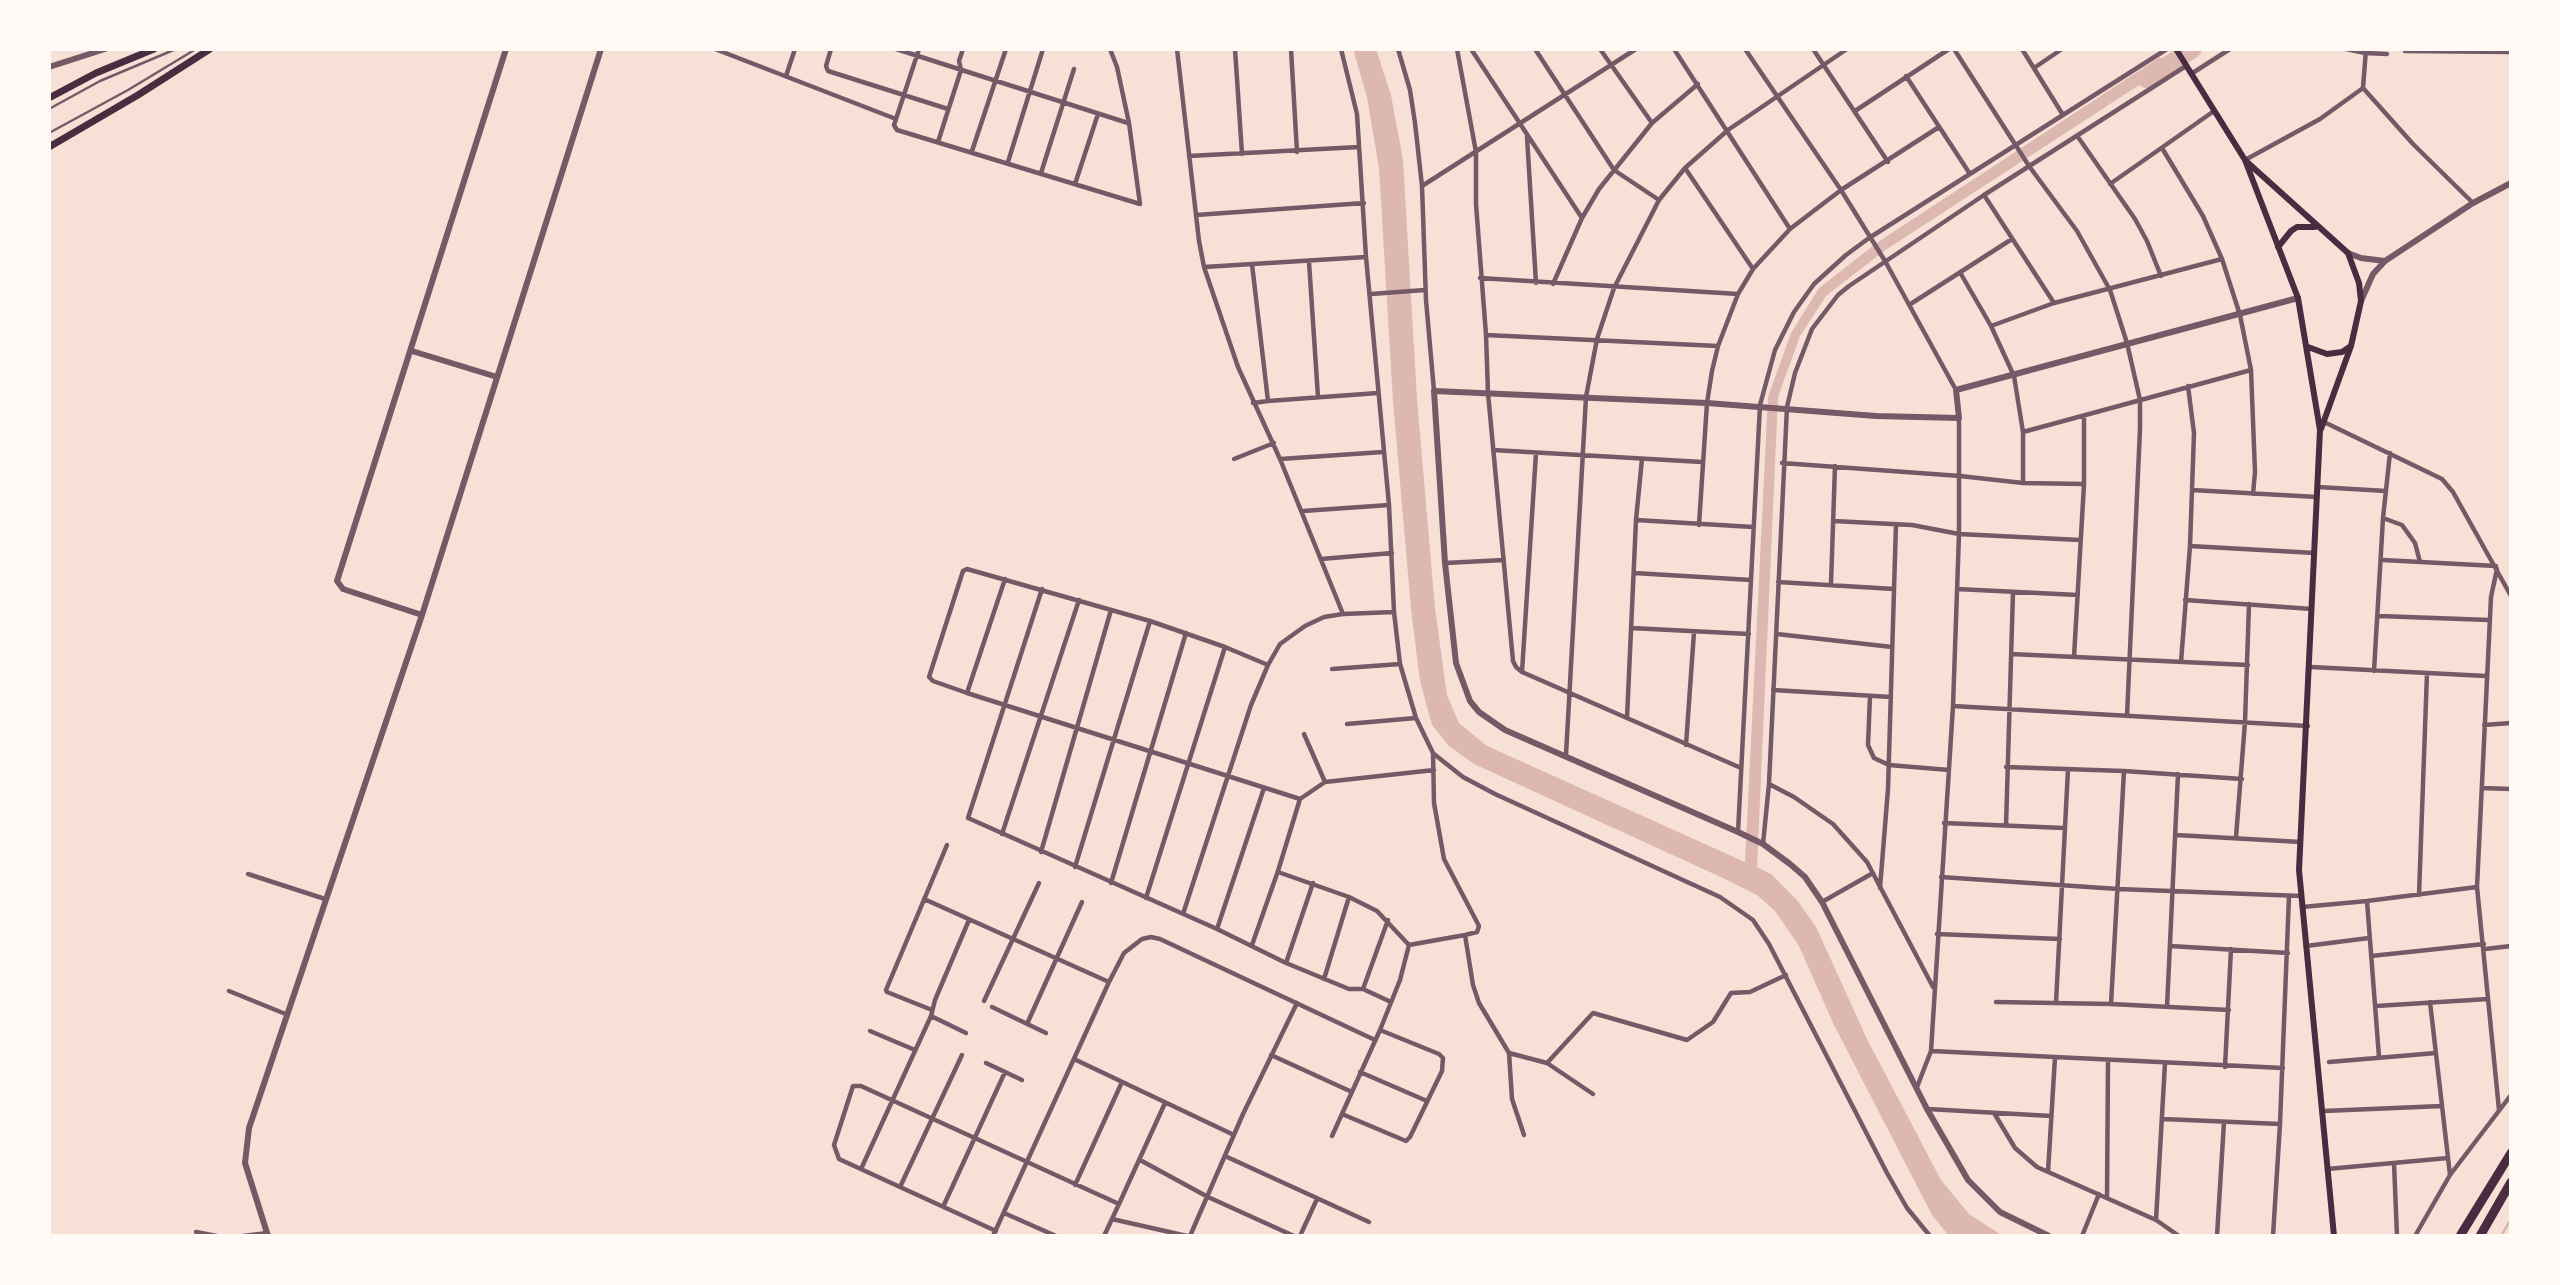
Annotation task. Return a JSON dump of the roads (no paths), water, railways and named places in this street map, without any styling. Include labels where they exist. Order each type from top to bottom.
[{"type":"highway","points":[[2459,1236],[2511,1153]]},
{"type":"highway","points":[[2480,1236],[2511,1182]]},
{"type":"main road","points":[[49,98],[96,73],[154,49]]},
{"type":"main road","points":[[49,147],[210,49]]},
{"type":"main road","points":[[2176,49],[2245,160],[2298,298],[2320,430],[2301,842],[2301,896],[2324,1111],[2334,1236]]},
{"type":"main road","points":[[2245,160],[2348,253],[2359,283],[2361,301],[2351,346],[2320,430]]},
{"type":"main road","points":[[2278,247],[2291,230],[2308,225],[2317,227]]},
{"type":"main road","points":[[2308,347],[2327,354],[2342,352],[2351,346]]},
{"type":"street","points":[[49,67],[105,49]]},
{"type":"street","points":[[422,615],[344,589],[337,581],[506,49]]},
{"type":"street","points":[[243,1236],[267,1235],[245,1163],[249,1128],[422,615],[601,49]]},
{"type":"street","points":[[715,49],[731,52],[896,119]]},
{"type":"street","points":[[786,76],[795,49]]},
{"type":"street","points":[[831,49],[826,66],[828,71],[948,109]]},
{"type":"street","points":[[896,49],[1129,123]]},
{"type":"street","points":[[919,49],[894,125],[897,130],[1140,204],[1129,123],[1110,49]]},
{"type":"street","points":[[938,142],[961,70],[959,61],[963,49]]},
{"type":"street","points":[[972,151],[1006,49]]},
{"type":"street","points":[[1008,162],[1043,49]]},
{"type":"street","points":[[1177,49],[1204,267],[1253,403],[1274,443],[1343,614]]},
{"type":"street","points":[[1235,49],[1242,154]]},
{"type":"street","points":[[1291,49],[1297,152]]},
{"type":"street","points":[[1341,49],[1357,114],[1366,257],[1389,505],[1394,612],[1400,664],[1416,718],[1433,753],[1434,803],[1444,859],[1479,929],[1465,935],[1409,945]]},
{"type":"street","points":[[1398,49],[1410,90],[1422,186],[1425,290],[1445,563],[1456,663],[1470,701],[1479,712],[1505,730],[1761,843],[1805,877],[1822,902],[1927,1109],[1968,1180],[1988,1203],[2019,1223],[2049,1236]]},
{"type":"street","points":[[1457,49],[1476,152],[1475,186],[1488,393],[1511,650],[1516,667],[1741,768]]},
{"type":"street","points":[[1471,49],[1582,218]]},
{"type":"street","points":[[1535,49],[1614,170],[1659,200]]},
{"type":"street","points":[[1600,49],[1652,123]]},
{"type":"street","points":[[1422,186],[1636,49]]},
{"type":"street","points":[[1675,49],[1790,229]]},
{"type":"street","points":[[1745,49],[1841,190],[1884,260],[1956,390],[1959,418],[1959,534],[1953,706],[1931,1051],[1917,1087]]},
{"type":"street","points":[[1813,49],[1888,162]]},
{"type":"street","points":[[1566,755],[1586,397],[1597,339],[1614,288],[1659,200],[1685,168],[1728,130],[1847,49]]},
{"type":"street","points":[[1855,111],[1952,49],[2029,164],[2067,215],[2110,290],[2127,342],[2140,400],[2127,716]]},
{"type":"street","points":[[2022,49],[2063,115]]},
{"type":"street","points":[[2034,68],[2062,49]]},
{"type":"street","points":[[1741,833],[1741,768],[1762,406],[1775,350],[1794,312],[1814,284],[1846,255],[2167,49]]},
{"type":"street","points":[[2191,74],[2230,49]]},
{"type":"street","points":[[2346,49],[2387,54]]},
{"type":"street","points":[[2245,160],[2320,119],[2362,88],[2366,51]]},
{"type":"street","points":[[2405,51],[2511,52]]},
{"type":"street","points":[[1761,843],[1769,784],[1785,407],[1812,330],[1838,295],[1884,260],[2029,164],[2078,137],[2185,64]]},
{"type":"street","points":[[1041,173],[1074,69]]},
{"type":"street","points":[[1906,76],[1970,174]]},
{"type":"street","points":[[1553,284],[1582,218],[1599,189],[1652,123],[1698,84]]},
{"type":"street","points":[[2362,88],[2413,144],[2473,203]]},
{"type":"street","points":[[2110,184],[2214,111]]},
{"type":"street","points":[[1074,184],[1098,114]]},
{"type":"street","points":[[1699,525],[1707,403],[1718,346],[1738,294],[1754,269],[1790,229],[1841,190],[1939,127]]},
{"type":"street","points":[[1527,136],[1536,283]]},
{"type":"street","points":[[2078,137],[2147,241],[2161,276]]},
{"type":"street","points":[[1189,156],[1359,147]]},
{"type":"street","points":[[2162,148],[2203,216],[2222,259],[2240,315],[2251,370],[2255,458],[2253,495]]},
{"type":"street","points":[[1685,168],[1754,269]]},
{"type":"street","points":[[2361,301],[2373,274],[2385,261],[2473,203],[2511,183]]},
{"type":"street","points":[[1984,195],[2054,303]]},
{"type":"street","points":[[1196,215],[1364,203]]},
{"type":"street","points":[[1909,305],[2012,239]]},
{"type":"street","points":[[2348,253],[2361,258],[2385,261]]},
{"type":"street","points":[[1204,267],[1366,257]]},
{"type":"street","points":[[1990,326],[2054,303],[2222,259]]},
{"type":"street","points":[[1309,262],[1318,397]]},
{"type":"street","points":[[1252,264],[1268,401]]},
{"type":"street","points":[[1961,274],[2014,376],[2023,432],[2023,482]]},
{"type":"street","points":[[1480,278],[1738,294]]},
{"type":"street","points":[[1371,294],[1425,290]]},
{"type":"street","points":[[1956,390],[2298,298]]},
{"type":"street","points":[[1486,335],[1718,346]]},
{"type":"street","points":[[412,351],[497,377]]},
{"type":"street","points":[[2023,432],[2251,370]]},
{"type":"street","points":[[2181,662],[2190,546],[2194,433],[2188,386]]},
{"type":"street","points":[[1434,391],[1785,407],[1876,416],[1959,418]]},
{"type":"street","points":[[1253,403],[1378,393]]},
{"type":"street","points":[[2074,657],[2084,484],[2084,416]]},
{"type":"street","points":[[2324,422],[2442,479],[2453,492],[2511,596]]},
{"type":"street","points":[[1234,458],[1274,443]]},
{"type":"street","points":[[1493,450],[1702,462]]},
{"type":"street","points":[[1280,458],[1383,452]]},
{"type":"street","points":[[1522,671],[1536,453]]},
{"type":"street","points":[[2374,671],[2390,453]]},
{"type":"street","points":[[1627,718],[1636,520],[1642,459]]},
{"type":"street","points":[[1782,463],[2023,482],[2084,484]]},
{"type":"street","points":[[1831,584],[1835,466]]},
{"type":"street","points":[[2318,487],[2386,491]]},
{"type":"street","points":[[2192,490],[2318,497]]},
{"type":"street","points":[[1303,511],[1389,505]]},
{"type":"street","points":[[2384,517],[2402,524],[2415,543],[2420,562]]},
{"type":"street","points":[[1636,520],[1753,527]]},
{"type":"street","points":[[1833,521],[1912,525],[1959,534],[2080,540]]},
{"type":"street","points":[[1880,888],[1889,765],[1896,524]]},
{"type":"street","points":[[2190,546],[2315,553]]},
{"type":"street","points":[[1321,559],[1392,553]]},
{"type":"street","points":[[1445,563],[1504,560]]},
{"type":"street","points":[[2383,561],[2496,568]]},
{"type":"street","points":[[2496,568],[2489,620],[2477,887],[2499,1110]]},
{"type":"street","points":[[1268,665],[1150,621],[967,569],[964,570],[930,678],[967,693],[1300,799]]},
{"type":"street","points":[[1634,573],[1751,580]]},
{"type":"street","points":[[967,693],[1004,579]]},
{"type":"street","points":[[1778,582],[1894,589]]},
{"type":"street","points":[[1042,589],[968,818],[1324,979],[1349,989],[1363,989],[1391,1002]]},
{"type":"street","points":[[1956,589],[2078,595]]},
{"type":"street","points":[[2006,826],[2013,592]]},
{"type":"street","points":[[1002,834],[1079,600]]},
{"type":"street","points":[[2185,600],[2312,609]]},
{"type":"street","points":[[2236,837],[2242,779],[2249,604]]},
{"type":"street","points":[[1041,852],[1111,610]]},
{"type":"street","points":[[1183,915],[1226,776],[1268,665],[1280,644],[1293,633],[1324,617],[1394,612]]},
{"type":"street","points":[[2379,615],[2489,620]]},
{"type":"street","points":[[1075,867],[1150,621]]},
{"type":"street","points":[[1631,628],[1749,634]]},
{"type":"street","points":[[1686,745],[1694,632]]},
{"type":"street","points":[[1111,883],[1186,633]]},
{"type":"street","points":[[1777,634],[1892,647]]},
{"type":"street","points":[[1146,898],[1225,647]]},
{"type":"street","points":[[2011,654],[2248,665]]},
{"type":"street","points":[[1332,669],[1400,664]]},
{"type":"street","points":[[2311,667],[2486,676]]},
{"type":"street","points":[[2419,895],[2427,673]]},
{"type":"street","points":[[1773,690],[1891,696]]},
{"type":"street","points":[[1870,696],[1869,752],[1874,758],[1889,765],[1949,770]]},
{"type":"street","points":[[1953,706],[2308,726]]},
{"type":"street","points":[[1348,724],[1416,718]]},
{"type":"street","points":[[2484,725],[2511,723]]},
{"type":"street","points":[[1304,734],[1325,782]]},
{"type":"street","points":[[1433,753],[1463,777],[1495,794],[1720,897],[1753,920],[1786,975],[1887,1173],[1907,1208],[1930,1236]]},
{"type":"street","points":[[2006,767],[2242,779]]},
{"type":"street","points":[[2056,1003],[2068,769]]},
{"type":"street","points":[[1252,945],[1300,799],[1325,782],[1434,770]]},
{"type":"street","points":[[2111,1004],[2124,771]]},
{"type":"street","points":[[2167,1007],[2178,774]]},
{"type":"street","points":[[1769,784],[1794,796],[1833,824],[1851,841],[1867,862],[1934,989]]},
{"type":"street","points":[[1217,929],[1264,788]]},
{"type":"street","points":[[2482,788],[2511,789]]},
{"type":"street","points":[[1944,822],[2064,828]]},
{"type":"street","points":[[2176,835],[2301,842]]},
{"type":"street","points":[[947,845],[886,990],[966,1033]]},
{"type":"street","points":[[1278,872],[1349,897],[1377,911],[1409,945]]},
{"type":"street","points":[[1822,902],[1873,873]]},
{"type":"street","points":[[248,874],[325,899]]},
{"type":"street","points":[[1941,877],[2118,889],[2301,896]]},
{"type":"street","points":[[984,1001],[1039,883]]},
{"type":"street","points":[[1286,962],[1313,883]]},
{"type":"street","points":[[2302,907],[2477,887]]},
{"type":"street","points":[[2273,1236],[2289,896]]},
{"type":"street","points":[[1324,979],[1349,897]]},
{"type":"street","points":[[923,899],[1109,982]]},
{"type":"street","points":[[2367,901],[2379,1057]]},
{"type":"street","points":[[1027,1024],[1082,902]]},
{"type":"street","points":[[861,1169],[915,1051],[969,920]]},
{"type":"street","points":[[1363,989],[1388,920]]},
{"type":"street","points":[[1937,934],[2060,939]]},
{"type":"street","points":[[1465,935],[1471,976],[1479,1003],[1509,1053],[1512,1099],[1524,1135]]},
{"type":"street","points":[[1119,1204],[1075,1185],[1027,1163],[975,1139],[892,1100],[856,1084],[851,1090],[834,1145],[839,1159],[995,1234],[1004,1213],[1027,1163],[1109,982],[1129,947],[1151,937],[1160,939],[1376,1040]]},
{"type":"street","points":[[2306,946],[2369,938]]},
{"type":"street","points":[[1332,1136],[1376,1040],[1409,945]]},
{"type":"street","points":[[2170,946],[2288,953]]},
{"type":"street","points":[[2371,956],[2511,946]]},
{"type":"street","points":[[2225,1067],[2231,949]]},
{"type":"street","points":[[1547,1063],[1593,1013],[1687,1040],[1713,1022],[1731,993],[1751,992],[1786,975]]},
{"type":"street","points":[[229,991],[289,1015]]},
{"type":"street","points":[[2376,1006],[2488,999]]},
{"type":"street","points":[[1996,1002],[2230,1010]]},
{"type":"street","points":[[2430,1002],[2450,1175]]},
{"type":"street","points":[[1112,1219],[1189,1236],[1297,1003]]},
{"type":"street","points":[[992,1007],[1046,1032]]},
{"type":"street","points":[[1342,1114],[1403,1141],[1410,1137],[1441,1071],[1443,1058],[1439,1054],[1380,1030]]},
{"type":"street","points":[[870,1031],[915,1051]]},
{"type":"street","points":[[1931,1051],[2283,1068]]},
{"type":"street","points":[[1509,1053],[1547,1063],[1593,1094]]},
{"type":"street","points":[[2329,1062],[2435,1053]]},
{"type":"street","points":[[900,1187],[962,1055]]},
{"type":"street","points":[[1272,1055],[1352,1092]]},
{"type":"street","points":[[2048,1172],[2055,1057]]},
{"type":"street","points":[[1074,1059],[1234,1135]]},
{"type":"street","points":[[2108,1060],[2108,1198]]},
{"type":"street","points":[[986,1063],[1022,1080]]},
{"type":"street","points":[[2156,1220],[2165,1063]]},
{"type":"street","points":[[943,1207],[1005,1072]]},
{"type":"street","points":[[1360,1072],[1427,1101]]},
{"type":"street","points":[[1075,1185],[1122,1082]]},
{"type":"street","points":[[2414,1236],[2450,1175],[2511,1095]]},
{"type":"street","points":[[1104,1236],[1165,1103]]},
{"type":"street","points":[[2324,1111],[2442,1106]]},
{"type":"street","points":[[1927,1109],[2051,1116]]},
{"type":"street","points":[[1994,1113],[2023,1157],[2048,1172],[2156,1220],[2179,1236]]},
{"type":"street","points":[[2163,1119],[2280,1124]]},
{"type":"street","points":[[2217,1236],[2224,1122]]},
{"type":"street","points":[[1225,1156],[1369,1222]]},
{"type":"street","points":[[2328,1169],[2448,1158]]},
{"type":"street","points":[[1140,1160],[1208,1197],[1294,1236]]},
{"type":"street","points":[[2394,1163],[2397,1236]]},
{"type":"street","points":[[2082,1236],[2099,1194]]},
{"type":"street","points":[[1300,1236],[1317,1199]]},
{"type":"street","points":[[1004,1213],[1056,1236]]},
{"type":"street","points":[[196,1232],[216,1236]]},
{"type":"lane","points":[[49,109],[100,81],[176,49]]},
{"type":"lane","points":[[49,133],[139,84],[196,49]]},
{"type":"waterway","points":[[2146,79],[2193,49]]},
{"type":"waterway","points":[[2501,1236],[2511,1219]]}]
